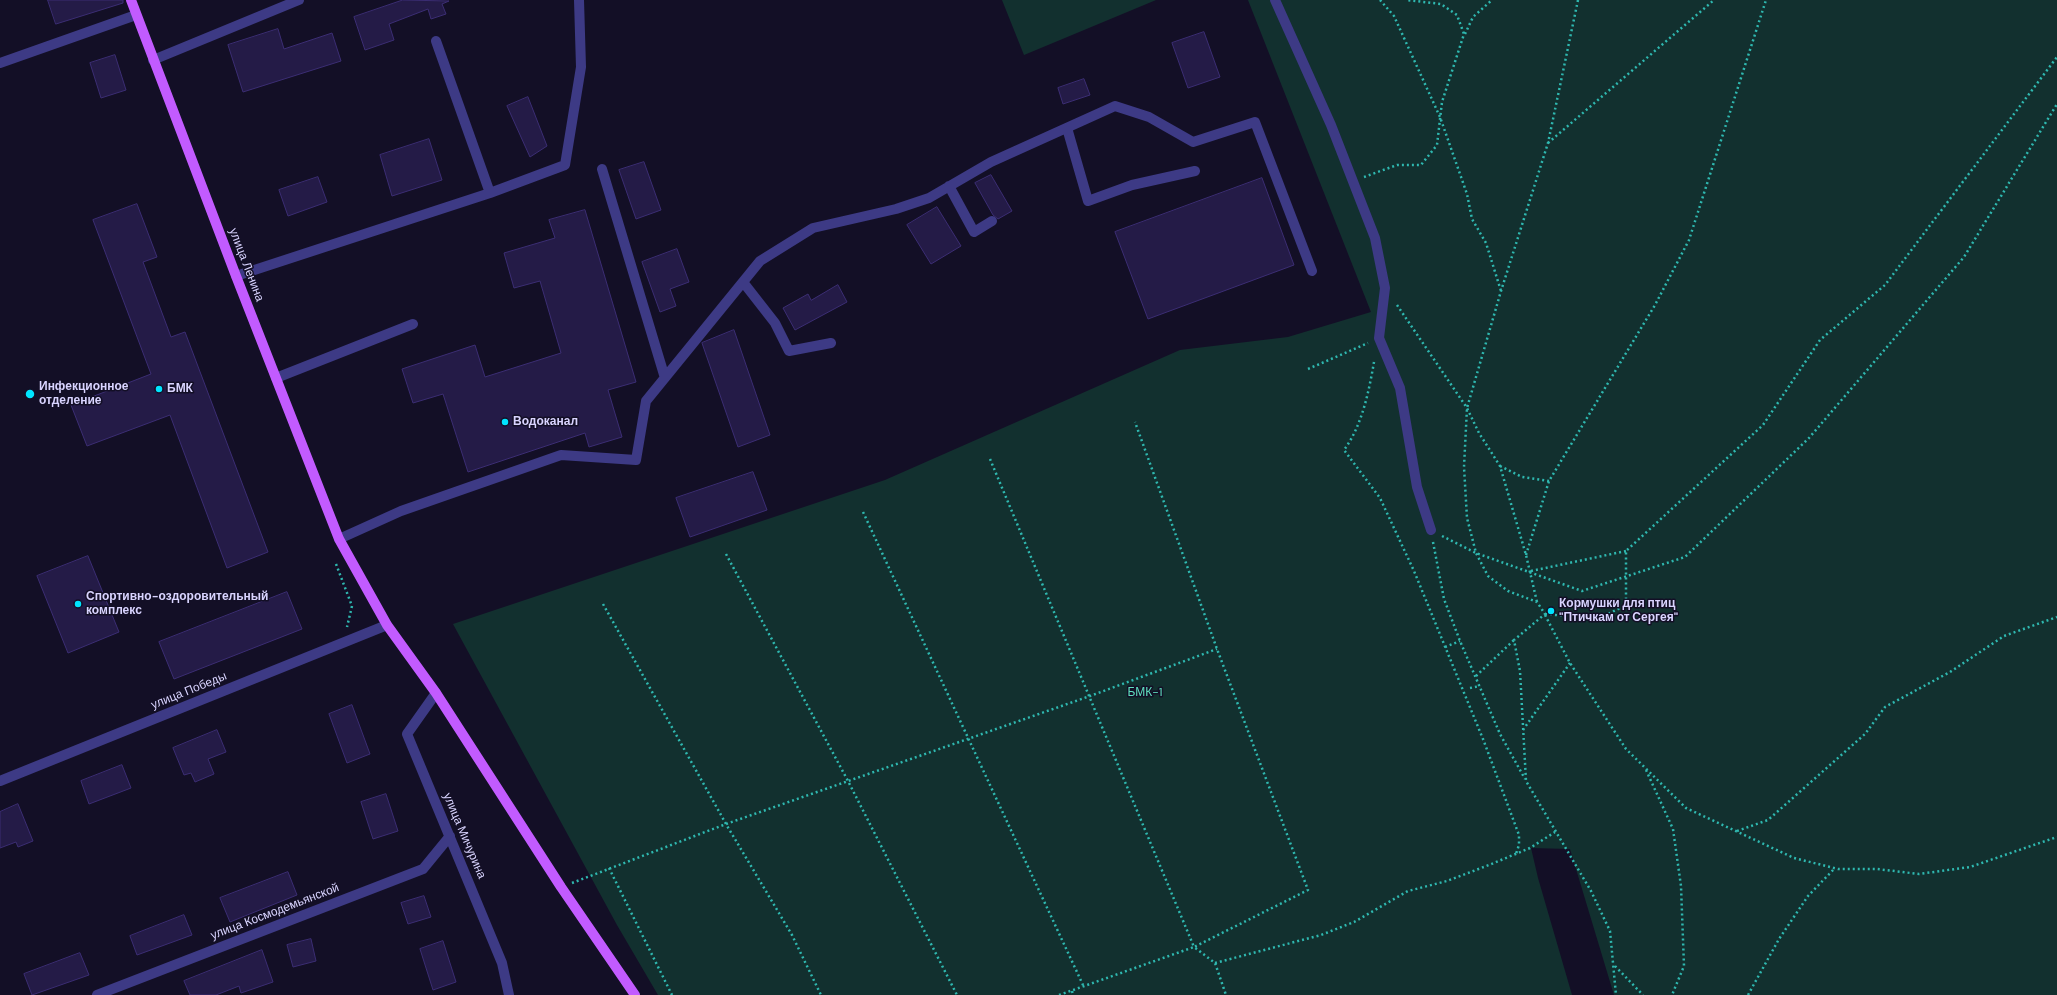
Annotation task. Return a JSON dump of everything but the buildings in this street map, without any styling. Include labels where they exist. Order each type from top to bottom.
[{"type":"main road","name":"улица Ленина","points":[[131,0],[236,276],[339,539],[387,625],[436,693],[561,887],[635,995]]},
{"type":"street","points":[[154,60],[299,0]]},
{"type":"street","points":[[236,276],[490,193],[565,165],[581,67],[579,0]]},
{"type":"street","points":[[1275,0],[1331,125],[1375,238],[1385,288],[1379,338],[1400,388],[1417,487],[1431,530]]},
{"type":"street","points":[[0,63],[136,15]]},
{"type":"street","points":[[436,41],[490,193]]},
{"type":"street","points":[[339,539],[401,511],[561,455],[636,460],[646,401],[760,262],[813,228],[896,209],[929,198],[991,162],[1115,106],[1149,117],[1194,142],[1255,122],[1312,271]]},
{"type":"street","points":[[1067,128],[1088,201],[1132,185],[1195,171]]},
{"type":"street","points":[[602,170],[665,378]]},
{"type":"street","points":[[949,186],[974,232],[992,221]]},
{"type":"street","points":[[743,282],[775,323],[789,351],[831,342]]},
{"type":"street","points":[[276,378],[413,324]]},
{"type":"street","name":"улица Победы","points":[[0,781],[387,625]]},
{"type":"street","name":"улица Мичурина","points":[[436,693],[407,734],[502,963],[509,995]]},
{"type":"street","name":"улица Космодемьянской","points":[[97,995],[423,869],[450,836]]},
{"type":"path","points":[[1380,0],[1394,16],[1440,117],[1467,194],[1472,219],[1486,242],[1501,291]]},
{"type":"path","points":[[1407,0],[1441,4],[1458,15],[1464,34]]},
{"type":"path","points":[[1352,181],[1397,165],[1421,166],[1437,145],[1442,102],[1464,34],[1473,17],[1492,0]]},
{"type":"path","points":[[1537,602],[1508,591],[1488,576],[1476,553],[1467,518],[1464,467],[1467,408],[1501,291],[1548,143],[1578,0]]},
{"type":"path","points":[[1548,143],[1714,0]]},
{"type":"path","points":[[1526,555],[1549,481],[1655,305],[1689,240],[1766,0]]},
{"type":"path","points":[[1529,572],[1626,551],[1763,425],[1820,340],[1885,285],[2057,57]]},
{"type":"path","points":[[1431,530],[1476,553],[1582,591],[1685,557],[1809,438],[1964,257],[2057,104]]},
{"type":"path","points":[[1385,288],[1467,408],[1479,433],[1500,466],[1526,555],[1537,602],[1545,614],[1570,663],[1626,749],[1686,808],[1794,858],[1834,868],[1877,869],[1919,874],[1970,867],[2057,837]]},
{"type":"path","points":[[1308,369],[1379,338]]},
{"type":"path","points":[[1379,338],[1370,385],[1352,439],[1344,450],[1380,498],[1414,571],[1483,739],[1519,835],[1519,845],[1516,854]]},
{"type":"path","points":[[1059,995],[1194,947],[1308,890],[1217,649],[1135,422]]},
{"type":"path","points":[[990,459],[1194,947],[1215,963],[1226,995]]},
{"type":"path","points":[[1500,466],[1522,477],[1549,481]]},
{"type":"path","points":[[863,512],[1084,985]]},
{"type":"path","points":[[1431,530],[1444,599],[1500,734],[1555,832],[1591,891],[1610,931],[1615,965],[1616,995]]},
{"type":"path","points":[[1476,676],[1514,640],[1545,614],[1598,619],[1626,605],[1626,551]]},
{"type":"path","points":[[726,554],[848,781],[957,995]]},
{"type":"path","points":[[603,604],[726,824],[792,935],[821,995]]},
{"type":"path","points":[[1737,831],[1768,820],[1865,734],[1885,707],[1950,672],[2004,636],[2057,617]]},
{"type":"path","points":[[1445,647],[1460,640]]},
{"type":"path","points":[[1514,640],[1520,671],[1526,781]]},
{"type":"path","points":[[561,887],[726,824],[1090,696],[1217,649]]},
{"type":"path","points":[[1523,730],[1570,663]]},
{"type":"path","points":[[1470,688],[1480,686]]},
{"type":"path","points":[[1645,767],[1673,829],[1681,886],[1684,966],[1672,995]]},
{"type":"path","points":[[1215,963],[1321,935],[1354,922],[1408,891],[1447,881],[1516,854],[1530,848],[1555,832]]},
{"type":"path","points":[[609,868],[672,995]]},
{"type":"path","points":[[1748,995],[1779,939],[1808,896],[1834,868]]},
{"type":"path","points":[[1615,965],[1643,995]]},
{"type":"path","points":[[1072,991],[1073,995]]},
{"type":"green space","points":[[1002,0],[1156,0],[1024,55]]},
{"type":"green space","name":"БМК-1","points":[[1248,0],[2057,0],[2057,995],[1614,995],[1570,849],[1531,848],[1538,878],[1572,995],[658,995],[617,925],[453,624],[885,480],[1180,350],[1288,337],[1371,312]]},
{"type":"place","name":"БМК","points":[[159,389]]},
{"type":"place","name":"Инфекционное отделение","points":[[30,394]]},
{"type":"place","name":"Водоканал","points":[[505,422]]},
{"type":"place","name":"Спортивно-оздоровительный комплекс","points":[[78,604]]},
{"type":"place","name":"Кормушки для птиц \"Птичкам от Сергея\"","points":[[1551,611]]}]
